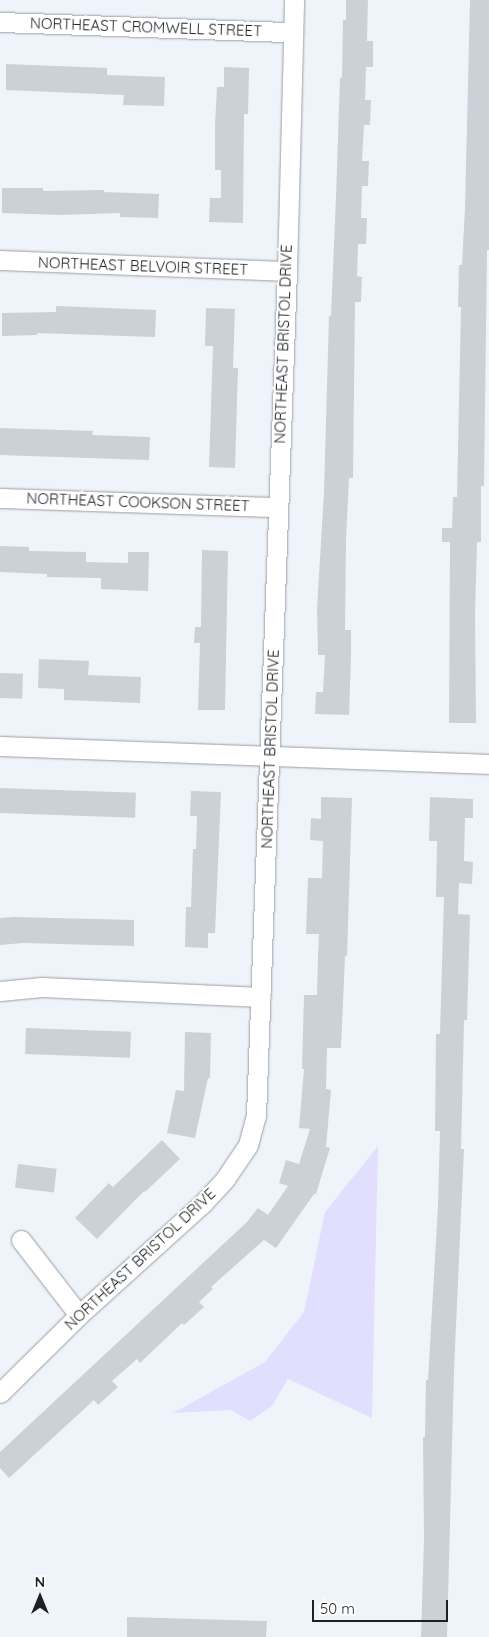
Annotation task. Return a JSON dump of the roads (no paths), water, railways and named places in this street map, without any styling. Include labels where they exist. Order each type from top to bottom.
[{"type":"street","name":"NORTHEAST BRISTOL DRIVE","points":[[0,1393],[79,1315],[202,1204],[225,1179],[248,1145],[256,1116],[287,272],[294,0]]},
{"type":"street","name":"NORTHEAST CROMWELL STREET","points":[[0,22],[292,32]]},
{"type":"street","name":"NORTHEAST BELVOIR STREET","points":[[0,260],[287,272]]},
{"type":"street","name":"NORTHEAST COOKSON STREET","points":[[0,498],[277,507]]},
{"type":"street","points":[[0,746],[489,764]]},
{"type":"street","points":[[0,991],[42,987],[261,997]]},
{"type":"street","points":[[21,1240],[79,1315]]}]
